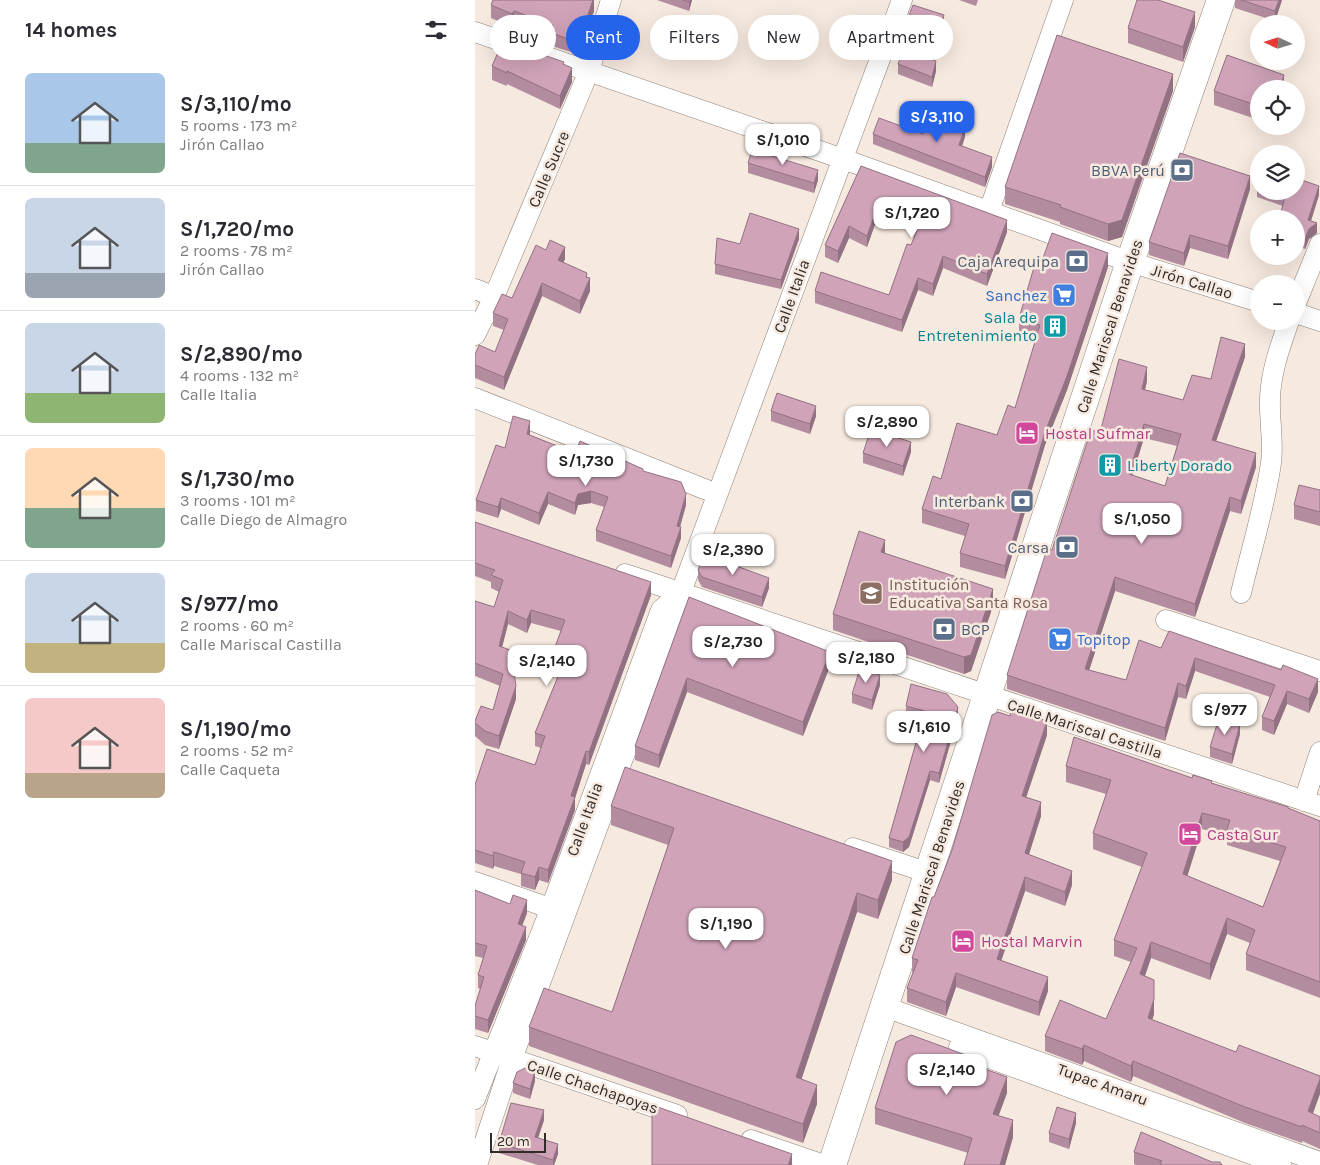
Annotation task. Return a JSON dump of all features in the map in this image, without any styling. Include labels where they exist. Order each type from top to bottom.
[{"type":"main road","name":"Calle Mariscal Benavides","points":[[832,1165],[1130,262],[1221,0]]},
{"type":"street","name":"Calle Sucre","points":[[475,335],[494,297],[589,71],[611,0]]},
{"type":"street","name":"Calle Italia","points":[[475,1099],[484,1049],[558,911],[620,772],[677,612],[681,592],[902,0]]},
{"type":"street","points":[[989,211],[1063,0]]},
{"type":"street","name":"Jirón Callao","points":[[475,32],[843,159],[1130,262],[1250,299]]},
{"type":"street","points":[[1305,281],[1320,244]]},
{"type":"street","points":[[475,289],[494,297]]},
{"type":"street","points":[[1305,316],[1320,321]]},
{"type":"street","points":[[1241,593],[1271,465],[1273,438],[1271,381],[1277,354],[1286,330]]},
{"type":"street","points":[[475,398],[717,494]]},
{"type":"street","name":"Calle Mariscal Castilla","points":[[606,567],[1312,804]]},
{"type":"street","points":[[1166,620],[1320,671]]},
{"type":"street","points":[[1312,804],[1320,752]]},
{"type":"street","points":[[835,842],[929,873]]},
{"type":"street","points":[[475,882],[558,911]]},
{"type":"street","name":"Calle Italia","points":[[477,1165],[558,911]]},
{"type":"street","name":"Tupac Amaru","points":[[883,1013],[1279,1160],[1320,1162]]},
{"type":"street","name":"Calle Chachapoyas","points":[[484,1049],[692,1120]]},
{"type":"street","points":[[730,1133],[824,1165]]},
{"type":"building","points":[[493,0],[593,0],[588,15],[566,15],[566,38],[556,35],[556,15],[525,15],[514,11],[512,14],[491,5]]},
{"type":"building","points":[[1137,0],[1158,0],[1195,12],[1183,47],[1128,28]]},
{"type":"building","points":[[1241,0],[1279,0],[1275,11]]},
{"type":"building","points":[[913,5],[944,15],[909,15]]},
{"type":"building","points":[[1057,35],[1173,74],[1122,220],[1108,224],[1060,207],[1061,205],[1005,187]]},
{"type":"building","points":[[1227,55],[1250,63],[1250,70],[1270,70],[1284,75],[1283,80],[1250,80],[1250,103],[1214,91]]},
{"type":"building","points":[[556,59],[572,68],[560,96],[492,66],[495,60]]},
{"type":"building","points":[[899,60],[936,61],[932,77],[898,64]]},
{"type":"building","points":[[930,115],[965,127],[959,145],[992,157],[985,177],[873,134],[879,118],[923,134]]},
{"type":"building","points":[[752,150],[818,170],[814,183],[748,163]]},
{"type":"building","points":[[1180,153],[1250,176],[1228,246],[1190,235],[1184,253],[1149,242]]},
{"type":"building","points":[[861,166],[1007,220],[987,274],[943,256],[933,284],[918,278],[902,320],[815,291],[821,272],[889,295],[907,244],[911,245],[922,218],[879,202],[867,236],[849,226],[838,251],[825,245]]},
{"type":"building","points":[[1305,181],[1319,186],[1308,220],[1317,223],[1309,229],[1305,239],[1305,210],[1281,210],[1284,200],[1305,200]]},
{"type":"building","points":[[750,213],[799,229],[781,280],[715,264],[717,238],[740,244]]},
{"type":"building","points":[[1052,233],[1108,253],[1067,376],[1045,432],[1005,566],[960,553],[969,524],[922,509],[933,476],[941,479],[957,423],[997,435],[1008,405],[1015,408],[1040,325],[1019,318],[1037,257],[1043,258]]},
{"type":"building","points":[[550,240],[565,247],[558,260],[587,273],[586,277],[590,278],[580,301],[542,283],[504,377],[475,365],[475,355],[479,345],[495,352],[508,319],[493,313],[502,294],[512,298],[536,245],[546,250]]},
{"type":"building","points":[[1221,337],[1245,344],[1212,440],[1256,453],[1241,501],[1230,497],[1195,604],[1115,577],[1085,669],[1126,680],[1139,640],[1161,648],[1169,631],[1281,670],[1283,665],[1318,679],[1309,699],[1287,691],[1274,721],[1262,717],[1275,685],[1195,658],[1186,686],[1178,683],[1165,728],[1007,675],[1047,549],[1052,550],[1091,430],[1100,433],[1119,359],[1147,367],[1142,389],[1183,400],[1192,375],[1211,379]],"holes":[[[1144,424],[1181,434],[1165,486],[1129,474]]]},
{"type":"building","points":[[777,393],[816,406],[810,424],[771,411]]},
{"type":"building","points":[[513,416],[530,421],[527,434],[575,453],[580,441],[643,469],[643,471],[681,482],[686,494],[677,526],[681,527],[671,556],[596,530],[608,497],[591,491],[578,494],[575,503],[548,492],[539,513],[501,498],[498,507],[476,500],[496,445],[505,448]]},
{"type":"building","points":[[871,429],[911,442],[903,466],[863,453]]},
{"type":"building","points":[[1299,485],[1320,490],[1320,512],[1294,505]]},
{"type":"building","points":[[475,522],[651,582],[589,752],[586,751],[571,796],[575,797],[548,870],[539,867],[535,877],[521,873],[525,862],[494,852],[493,856],[475,850],[475,785],[487,749],[535,765],[545,736],[535,733],[568,652],[555,647],[565,620],[531,610],[527,620],[508,611],[499,646],[510,650],[511,648],[511,650],[518,653],[513,666],[516,686],[499,736],[485,731],[475,721],[481,706],[493,710],[503,674],[475,663],[475,601],[494,607],[503,580],[491,575],[495,570],[475,563]]},
{"type":"building","points":[[859,531],[885,540],[881,552],[993,589],[971,655],[964,657],[833,614]]},
{"type":"building","points":[[704,554],[769,578],[762,597],[702,577],[698,570]]},
{"type":"building","points":[[689,597],[830,652],[803,722],[687,678],[659,755],[635,746]]},
{"type":"building","points":[[860,669],[880,675],[872,700],[852,694]]},
{"type":"building","points":[[911,684],[947,694],[958,707],[939,773],[930,771],[909,837],[903,842],[889,838],[925,711],[906,706]]},
{"type":"building","points":[[1012,709],[1047,721],[1022,796],[1041,802],[1025,853],[1072,871],[1065,892],[1025,877],[997,959],[1048,977],[1039,1002],[956,973],[946,1002],[907,988],[918,960],[912,958],[932,897],[934,897],[952,850],[992,715],[998,712],[1010,716]]},
{"type":"building","points":[[1219,718],[1240,724],[1232,754],[1210,747]]},
{"type":"building","points":[[1074,737],[1192,778],[1193,775],[1212,781],[1211,783],[1288,807],[1320,821],[1320,982],[1246,954],[1255,930],[1227,918],[1210,964],[1151,942],[1140,974],[1154,980],[1154,999],[1148,1018],[1236,1052],[1239,1045],[1320,1076],[1308,1111],[1320,1117],[1320,1133],[1302,1125],[1302,1127],[1245,1107],[1133,1061],[1131,1066],[1084,1045],[1082,1049],[1045,1036],[1060,1000],[1106,1019],[1137,948],[1114,940],[1147,853],[1093,833],[1111,780],[1066,766]],"holes":[[[1202,813],[1230,820],[1227,829],[1286,847],[1263,907],[1183,874]]]},
{"type":"building","points":[[625,767],[892,861],[878,900],[857,893],[796,1077],[817,1085],[803,1124],[529,1027],[544,988],[612,1012],[674,828],[611,806]]},
{"type":"building","points":[[475,890],[510,904],[513,895],[527,900],[518,924],[526,927],[488,1020],[475,1016],[475,1006],[484,977],[478,975],[487,946],[475,943]]},
{"type":"building","points":[[911,1035],[985,1062],[982,1068],[1007,1077],[993,1114],[1013,1120],[1000,1165],[964,1165],[972,1138],[875,1108],[896,1042]]},
{"type":"building","points":[[525,1068],[535,1071],[530,1089],[513,1083],[517,1072]]},
{"type":"building","points":[[511,1103],[544,1110],[535,1137],[558,1144],[553,1160],[499,1143]]},
{"type":"building","points":[[652,1105],[792,1154],[788,1165],[652,1165]]},
{"type":"building","points":[[1057,1107],[1076,1113],[1069,1139],[1049,1133]]},
{"type":"building","points":[[1141,1132],[1212,1162],[1220,1162],[1222,1165],[1162,1165],[1160,1164],[1162,1161],[1134,1152]]},
{"type":"place","name":"BBVA Perú","points":[[1182,170]]},
{"type":"place","name":"Caja Arequipa","points":[[1077,261]]},
{"type":"place","name":"Sanchez","points":[[1064,295]]},
{"type":"place","name":"Sala de Entretenimiento","points":[[1055,326]]},
{"type":"place","name":"Hostal Sufmar","points":[[1027,433]]},
{"type":"place","name":"Liberty Dorado","points":[[1110,465]]},
{"type":"place","name":"Interbank","points":[[1022,501]]},
{"type":"place","name":"Carsa","points":[[1067,547]]},
{"type":"place","name":"Institución Educativa Santa Rosa","points":[[871,593]]},
{"type":"place","name":"BCP","points":[[944,629]]},
{"type":"place","name":"Topitop","points":[[1060,639]]},
{"type":"place","name":"Casta Sur","points":[[1190,834]]},
{"type":"place","name":"Hostal Marvin","points":[[963,941]]}]
